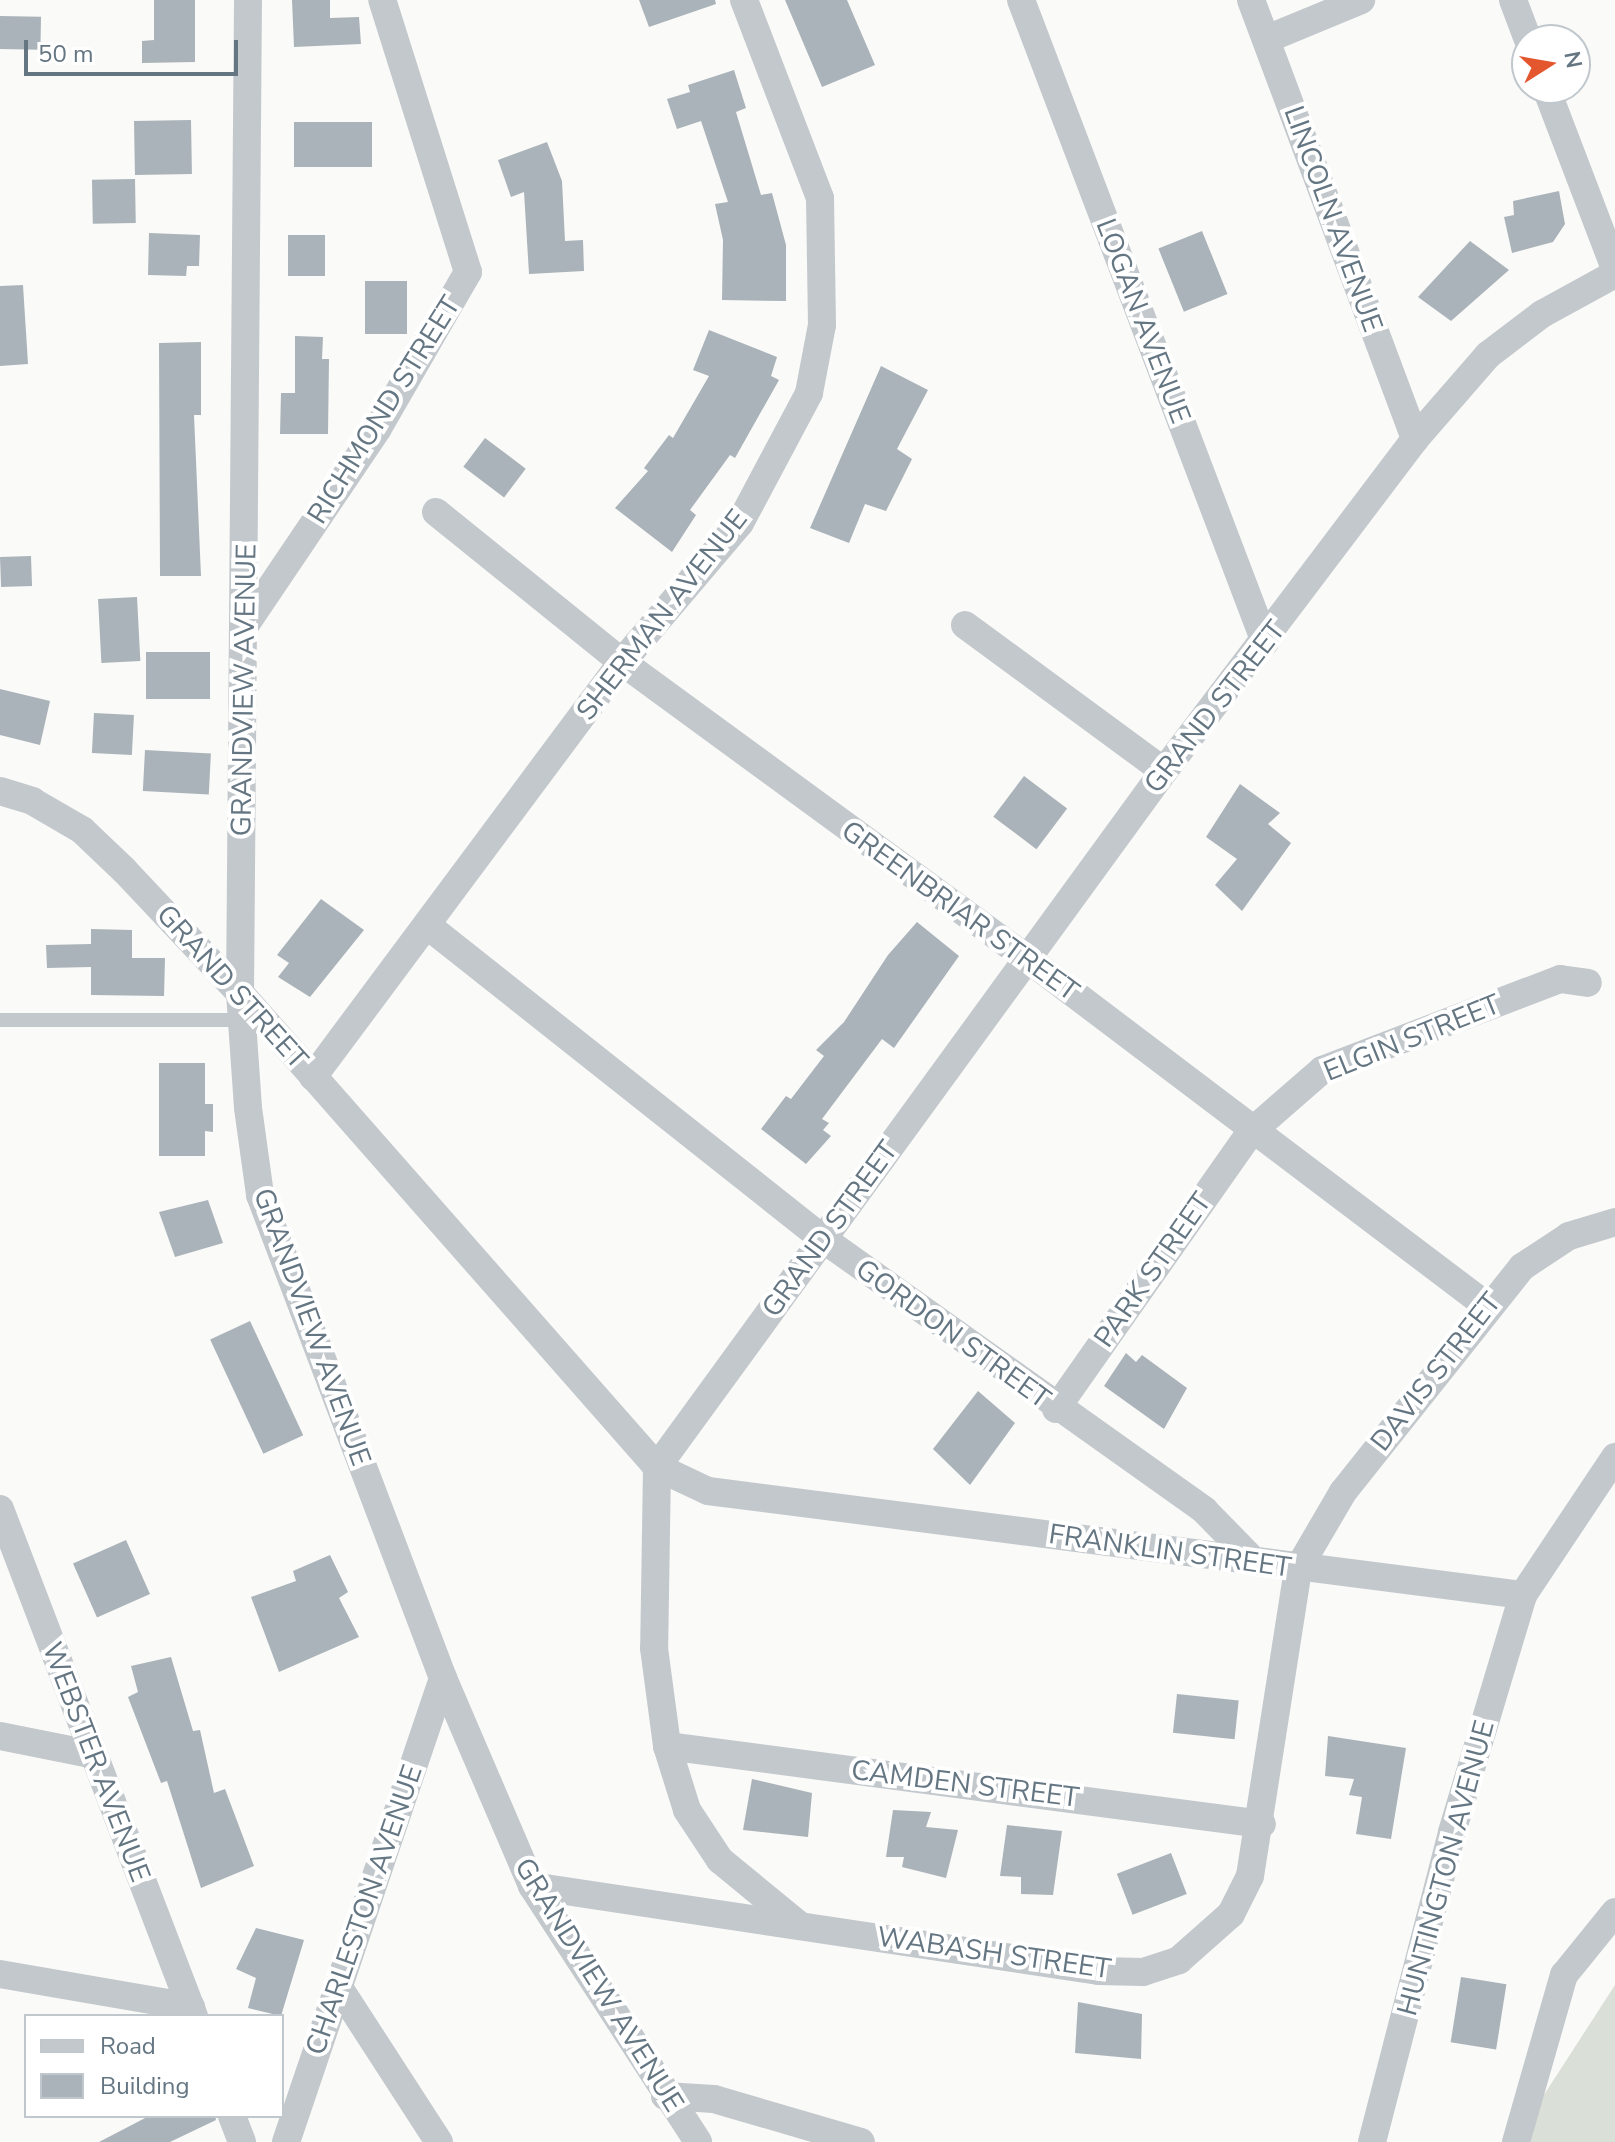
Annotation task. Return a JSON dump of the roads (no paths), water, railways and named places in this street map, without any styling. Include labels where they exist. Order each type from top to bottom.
[{"type":"street","name":"GRANDVIEW AVENUE","points":[[248,0],[243,1006],[248,1108],[260,1195],[443,1678],[532,1886],[665,2096],[698,2142]]},
{"type":"street","name":"RICHMOND STREET","points":[[246,624],[378,428],[468,272],[382,0]]},
{"type":"street","name":"SHERMAN AVENUE","points":[[313,1077],[622,662],[740,523],[809,393],[822,325],[820,198],[744,0]]},
{"type":"street","name":"LOGAN AVENUE","points":[[1021,0],[1265,642]]},
{"type":"street","name":"LINCOLN AVENUE","points":[[1251,0],[1415,439]]},
{"type":"street","points":[[1267,39],[1361,0]]},
{"type":"street","points":[[1513,0],[1522,24]]},
{"type":"street","points":[[1552,104],[1615,272]]},
{"type":"street","name":"GRAND STREET","points":[[0,791],[32,801],[82,830],[243,1006],[313,1077],[657,1467],[1164,771],[1265,642],[1415,439],[1488,355],[1542,314],[1615,272]]},
{"type":"street","name":"GREENBRIAR STREET","points":[[436,512],[622,662],[1028,959],[1251,1132],[1487,1306]]},
{"type":"street","points":[[965,625],[1164,771]]},
{"type":"street","name":"GORDON STREET","points":[[428,926],[823,1239],[1056,1409],[1204,1510],[1253,1560]]},
{"type":"street","name":"ELGIN STREET","points":[[1251,1132],[1322,1070],[1560,979],[1588,983]]},
{"type":"street","name":"PARK STREET","points":[[1056,1409],[1251,1132]]},
{"type":"street","name":"DAVIS STREET","points":[[1298,1569],[1343,1492],[1487,1306],[1522,1267],[1569,1236],[1615,1222]]},
{"type":"street","points":[[1523,1595],[1615,1457]]},
{"type":"street","points":[[657,1467],[654,1648],[667,1746],[687,1810],[720,1860],[800,1925]]},
{"type":"street","name":"FRANKLIN STREET","points":[[657,1467],[708,1491],[1253,1560],[1298,1569],[1523,1595]]},
{"type":"street","name":"WEBSTER AVENUE","points":[[0,1509],[90,1754],[192,2012]]},
{"type":"street","name":"WABASH STREET","points":[[532,1886],[1099,1971],[1143,1972],[1179,1960],[1231,1914],[1250,1876],[1262,1824],[1298,1569]]},
{"type":"street","name":"HUNTINGTON AVENUE","points":[[1372,2142],[1452,1832],[1523,1595]]},
{"type":"street","name":"CHARLESTON AVENUE","points":[[286,2142],[443,1678]]},
{"type":"street","points":[[0,1736],[90,1754]]},
{"type":"street","name":"CAMDEN STREET","points":[[667,1746],[1262,1824]]},
{"type":"street","points":[[1516,2142],[1564,1975],[1615,1912]]},
{"type":"street","points":[[0,1974],[192,2012]]},
{"type":"street","points":[[338,1986],[439,2142]]},
{"type":"street","points":[[665,2096],[714,2099],[861,2142]]},
{"type":"street","points":[[233,2118],[242,2142]]},
{"type":"lane","points":[[0,1020],[243,1006]]}]
